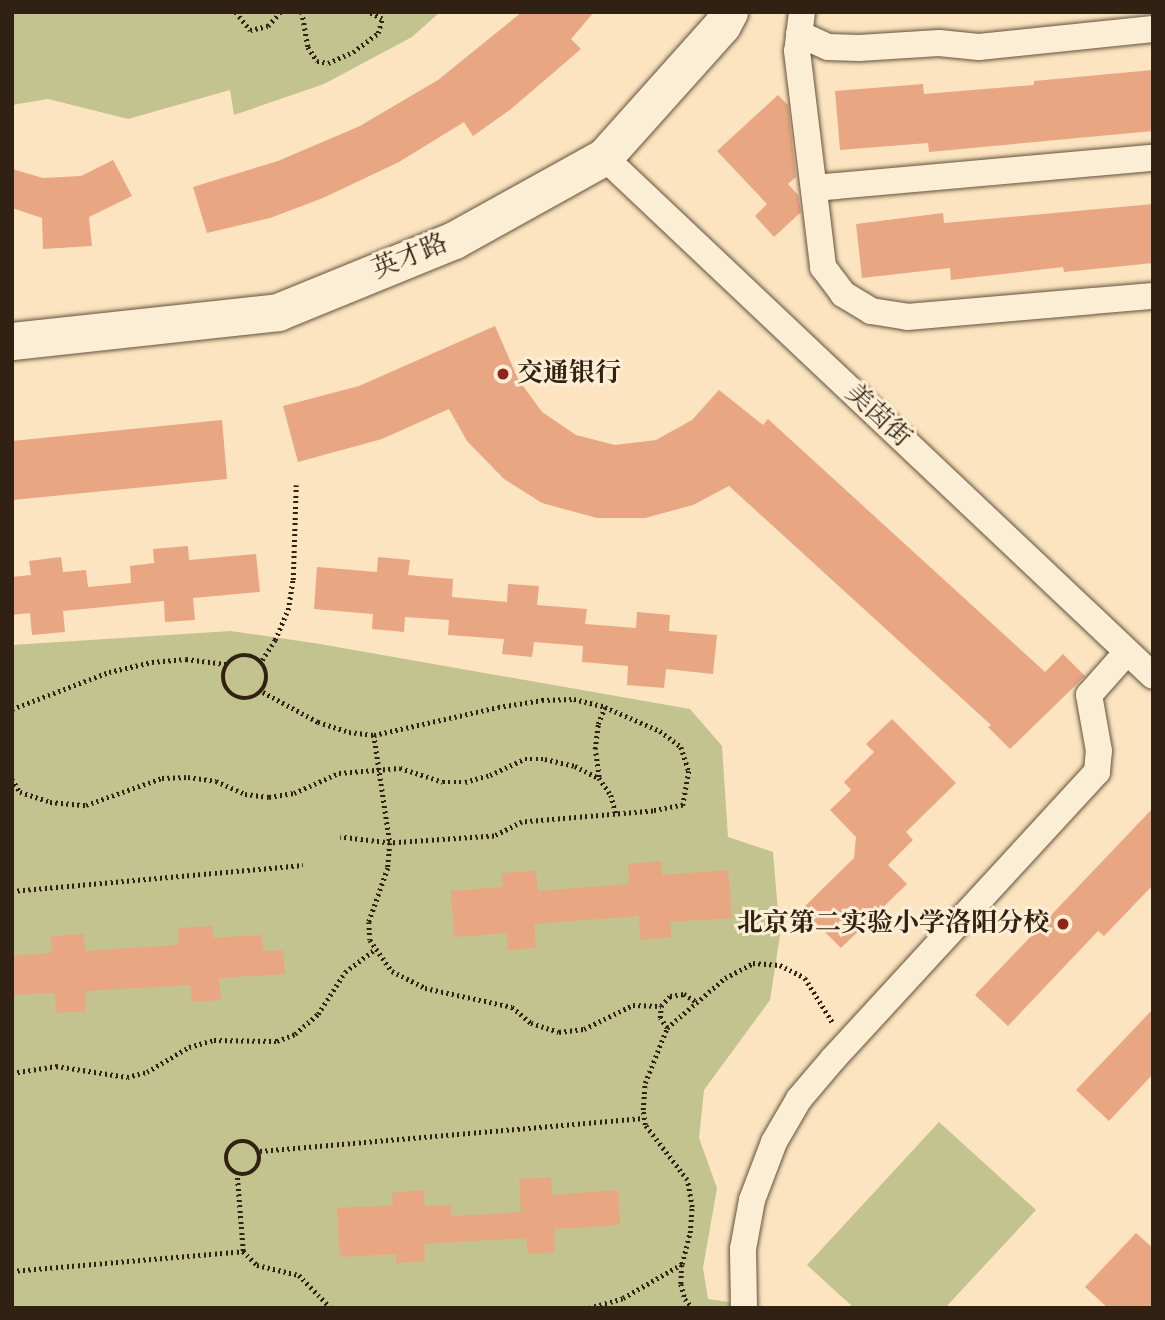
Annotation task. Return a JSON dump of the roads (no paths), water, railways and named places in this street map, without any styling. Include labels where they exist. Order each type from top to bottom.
[{"type":"main road","name":"英才路","points":[[12,325],[271,296],[449,225],[595,144],[711,12]]},
{"type":"main road","name":"英才路","points":[[12,341],[278,312],[454,240],[604,157],[722,25],[729,12]]},
{"type":"street","points":[[801,23],[828,47],[859,48],[939,43],[979,47],[1153,29]]},
{"type":"street","points":[[801,23],[797,51],[823,267],[843,294],[871,311],[907,317],[1153,296]]},
{"type":"street","name":"美茵街","points":[[604,157],[1153,676]]},
{"type":"street","points":[[814,188],[1153,159]]},
{"type":"street","points":[[744,1308],[743,1249],[752,1200],[774,1142],[799,1099],[845,1045],[1097,772],[1099,751],[1089,695],[1127,652]]},
{"type":"place","name":"交通银行","points":[[503,374]]},
{"type":"place","name":"北京第二实验小学洛阳分校","points":[[1063,924]]}]
